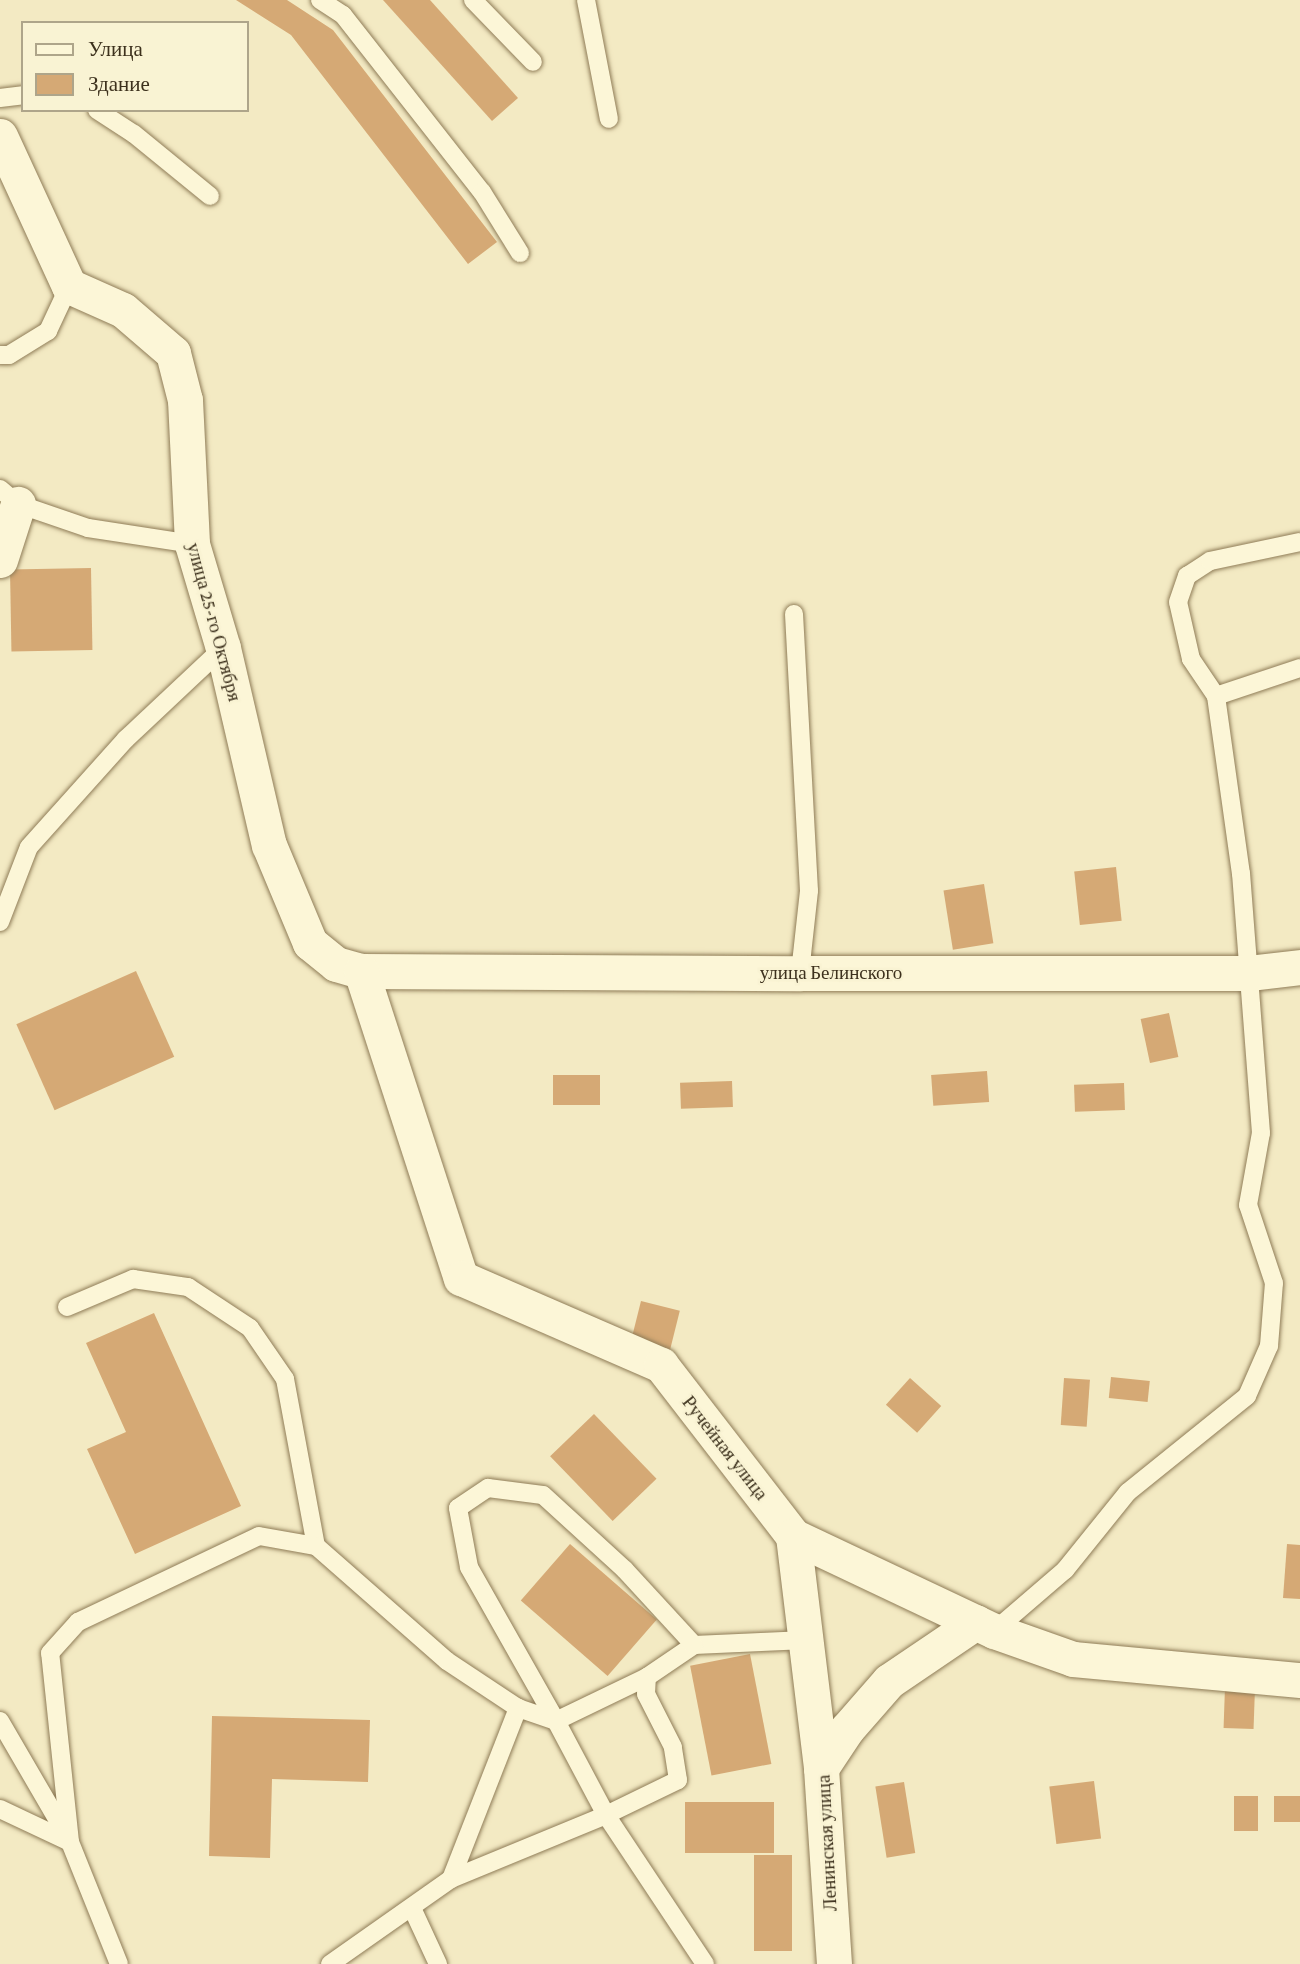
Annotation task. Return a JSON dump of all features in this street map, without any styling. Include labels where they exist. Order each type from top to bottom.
[{"type":"street","points":[[0,136],[69,286]]},
{"type":"street","name":"улица 25-го Октября","points":[[69,286],[122,310],[173,353],[185,400],[192,544],[223,648],[269,845],[310,943],[336,964],[361,971]]},
{"type":"street","points":[[0,560],[9,496]]},
{"type":"street","name":"улица Белинского","points":[[361,971],[1249,973],[1300,967]]},
{"type":"street","name":"Ручейная улица","points":[[361,971],[461,1278],[661,1365],[793,1536],[985,1626],[1073,1659],[1300,1680]]},
{"type":"street","points":[[793,1536],[821,1768]]},
{"type":"street","name":"Ленинская улица","points":[[834,1964],[821,1768],[847,1729],[890,1681],[985,1626]]},
{"type":"lane","points":[[320,0],[343,15],[482,192],[520,253]]},
{"type":"lane","points":[[473,0],[533,62]]},
{"type":"lane","points":[[586,0],[609,119]]},
{"type":"lane","points":[[0,98],[21,95]]},
{"type":"lane","points":[[100,112],[134,134],[210,196]]},
{"type":"lane","points":[[0,355],[9,355],[48,331],[69,286]]},
{"type":"lane","points":[[9,496],[88,527],[192,544]]},
{"type":"lane","points":[[985,1626],[1065,1570],[1128,1493],[1247,1396],[1269,1346],[1274,1283],[1248,1205],[1261,1133],[1241,874],[1216,696],[1191,659],[1178,602],[1187,576],[1210,561],[1300,542]]},
{"type":"lane","points":[[794,614],[809,891],[800,973]]},
{"type":"lane","points":[[0,922],[29,847],[126,740],[223,648]]},
{"type":"lane","points":[[1216,696],[1300,668]]},
{"type":"lane","points":[[67,1307],[133,1279],[188,1287],[250,1328],[285,1379],[316,1546]]},
{"type":"lane","points":[[694,1645],[625,1570],[543,1495],[488,1488],[458,1508],[469,1567],[606,1815],[705,1964]]},
{"type":"lane","points":[[70,1842],[50,1653],[78,1622],[259,1536],[316,1546],[447,1661],[518,1708],[556,1721],[647,1677],[694,1645],[806,1640]]},
{"type":"lane","points":[[330,1964],[451,1879],[606,1815],[678,1780],[673,1747],[646,1694],[647,1677]]},
{"type":"lane","points":[[451,1879],[518,1708]]},
{"type":"lane","points":[[0,1721],[70,1842],[119,1964]]},
{"type":"lane","points":[[0,1809],[70,1842]]},
{"type":"lane","points":[[412,1908],[438,1964]]},
{"type":"building","points":[[236,0],[287,0],[333,30],[497,242],[468,264],[291,35]]},
{"type":"building","points":[[383,0],[430,0],[518,98],[492,121]]},
{"type":"building","points":[[91,568],[92,650],[11,651],[10,569]]},
{"type":"building","points":[[1116,867],[1122,921],[1080,925],[1074,871]]},
{"type":"building","points":[[984,884],[993,943],[953,950],[944,890]]},
{"type":"building","points":[[136,971],[174,1057],[55,1110],[16,1024]]},
{"type":"building","points":[[1169,1013],[1178,1057],[1150,1063],[1141,1019]]},
{"type":"building","points":[[987,1071],[989,1102],[933,1106],[931,1075]]},
{"type":"building","points":[[553,1075],[600,1075],[600,1105],[553,1105]]},
{"type":"building","points":[[732,1081],[733,1107],[681,1109],[680,1083]]},
{"type":"building","points":[[1124,1083],[1125,1110],[1075,1112],[1074,1085]]},
{"type":"building","points":[[641,1301],[680,1311],[669,1352],[631,1343]]},
{"type":"building","points":[[154,1313],[241,1506],[135,1554],[87,1449],[126,1432],[86,1343]]},
{"type":"building","points":[[1111,1377],[1150,1381],[1148,1402],[1109,1398]]},
{"type":"building","points":[[910,1378],[941,1406],[917,1433],[886,1405]]},
{"type":"building","points":[[1064,1378],[1090,1380],[1087,1427],[1061,1425]]},
{"type":"building","points":[[594,1414],[657,1479],[613,1521],[550,1456]]},
{"type":"building","points":[[570,1544],[657,1619],[608,1676],[521,1601]]},
{"type":"building","points":[[1287,1544],[1300,1545],[1300,1599],[1283,1598]]},
{"type":"building","points":[[750,1654],[771,1764],[711,1776],[690,1666]]},
{"type":"building","points":[[1225,1687],[1255,1688],[1254,1729],[1224,1728]]},
{"type":"building","points":[[212,1716],[370,1720],[368,1782],[272,1779],[270,1858],[209,1856]]},
{"type":"building","points":[[1094,1781],[1101,1839],[1056,1844],[1049,1786]]},
{"type":"building","points":[[904,1782],[915,1853],[887,1858],[875,1787]]},
{"type":"building","points":[[1234,1796],[1258,1796],[1258,1831],[1234,1831]]},
{"type":"building","points":[[1274,1796],[1300,1796],[1300,1822],[1274,1822]]},
{"type":"building","points":[[685,1802],[774,1802],[774,1853],[685,1853]]},
{"type":"building","points":[[754,1855],[792,1855],[792,1951],[754,1951]]}]
